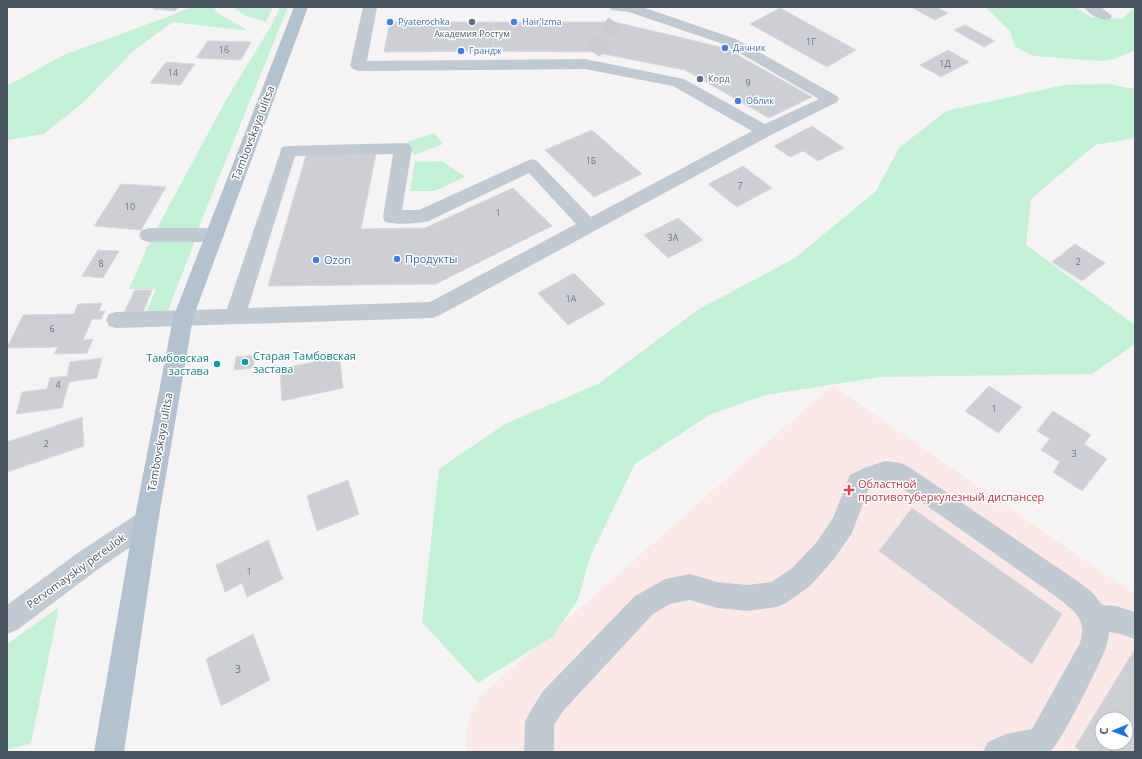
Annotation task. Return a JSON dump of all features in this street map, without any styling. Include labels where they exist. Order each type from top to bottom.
[{"type":"main road","name":"Tambovskaya ulitsa","points":[[109,752],[146,522],[183,318],[301,7]]},
{"type":"street","points":[[370,7],[358,66],[589,58],[678,82],[765,131]]},
{"type":"street","points":[[1091,7],[1105,16]]},
{"type":"street","points":[[116,320],[433,310],[765,131],[831,99],[731,42],[631,8],[619,12]]},
{"type":"street","points":[[235,317],[288,151],[403,148],[392,217],[422,216],[531,165],[589,226]]},
{"type":"street","points":[[149,235],[214,235]]},
{"type":"street","points":[[539,752],[540,722],[552,701],[644,605],[665,592],[690,587],[717,595],[747,598],[777,594],[801,577],[825,551],[843,525],[859,483],[872,475],[885,472],[901,474],[1067,589],[1084,603],[1096,619],[1097,635],[1092,648],[1051,726],[1050,746],[1027,746],[1006,749],[998,752]]},
{"type":"street","name":"Pervomayskiy pereulok","points":[[7,621],[88,561],[146,522]]},
{"type":"street","points":[[1096,619],[1110,617],[1125,621],[1135,626]]},
{"type":"shaded area","name":"Областной противотуберкулезный диспансер","points":[[832,385],[1135,595],[1135,752],[465,752],[468,721],[481,696]]},
{"type":"green space","points":[[191,7],[214,7],[217,13],[249,31],[173,22],[133,51],[85,101],[44,134],[7,140],[7,86],[64,55]]},
{"type":"green space","points":[[233,7],[273,7],[266,22],[244,15]]},
{"type":"green space","points":[[280,7],[288,7],[198,229],[156,230],[226,100],[271,26]]},
{"type":"green space","points":[[985,7],[1075,7],[1091,17],[1122,19],[1135,7],[1135,50],[1115,59],[1102,61],[1033,56],[1015,47],[1010,31]]},
{"type":"green space","points":[[1108,84],[1135,89],[1135,138],[1095,145],[1031,199],[1026,245],[1135,325],[1135,344],[1092,374],[881,377],[765,395],[709,415],[635,464],[590,557],[578,600],[552,637],[478,683],[422,622],[439,469],[505,424],[598,384],[699,309],[795,258],[876,191],[899,148],[946,111],[1064,85]]},
{"type":"green space","points":[[434,133],[443,144],[414,155],[405,143]]},
{"type":"green space","points":[[442,161],[465,177],[434,191],[410,191],[415,162]]},
{"type":"green space","points":[[150,241],[195,241],[166,315],[145,315],[156,289],[129,289]]},
{"type":"green space","points":[[59,607],[31,743],[7,750],[7,644]]},
{"type":"building","points":[[154,7],[179,7],[175,11],[153,9]]},
{"type":"building","points":[[911,7],[936,7],[948,13],[935,20]]},
{"type":"building","points":[[780,8],[856,50],[827,67],[750,24]]},
{"type":"building","points":[[390,22],[494,22],[493,51],[384,52]]},
{"type":"building","points":[[494,22],[615,22],[725,48],[812,97],[769,118],[685,70],[593,52],[493,51]]},
{"type":"building","points":[[965,25],[995,41],[984,47],[954,30]]},
{"type":"building","points":[[208,41],[251,42],[241,60],[196,58]]},
{"type":"building","points":[[948,50],[969,62],[941,77],[920,65]]},
{"type":"building","points":[[166,62],[195,64],[180,85],[150,83]]},
{"type":"building","points":[[812,126],[844,148],[818,161],[803,151],[790,157],[774,146]]},
{"type":"building","points":[[592,130],[642,174],[594,197],[545,150]]},
{"type":"building","points":[[376,154],[361,229],[425,228],[513,188],[552,226],[436,284],[268,286],[306,155]]},
{"type":"building","points":[[743,166],[772,188],[737,207],[708,184]]},
{"type":"building","points":[[121,184],[166,187],[141,230],[94,226]]},
{"type":"building","points":[[678,218],[703,240],[668,258],[644,235]]},
{"type":"building","points":[[1075,244],[1105,263],[1082,281],[1052,262]]},
{"type":"building","points":[[98,250],[119,251],[103,278],[82,276]]},
{"type":"building","points":[[574,273],[605,304],[568,325],[538,293]]},
{"type":"building","points":[[135,290],[152,290],[142,315],[123,315]]},
{"type":"building","points":[[102,303],[99,311],[105,311],[101,319],[92,319],[83,340],[93,339],[87,353],[54,354],[58,347],[7,348],[23,315],[74,314],[78,304]]},
{"type":"building","points":[[339,353],[343,388],[282,401],[280,369],[313,362],[313,358]]},
{"type":"building","name":"Старая Тамбовская застава","points":[[255,355],[253,368],[234,370],[236,357]]},
{"type":"building","points":[[102,358],[97,378],[69,382],[62,408],[16,414],[22,392],[47,389],[50,378],[67,376],[70,362]]},
{"type":"building","points":[[989,386],[1022,407],[998,433],[965,411]]},
{"type":"building","points":[[1053,411],[1091,435],[1084,444],[1107,459],[1082,491],[1053,472],[1060,462],[1041,450],[1050,439],[1037,431]]},
{"type":"building","points":[[82,417],[84,446],[7,472],[7,442]]},
{"type":"building","points":[[348,480],[359,514],[317,531],[307,496]]},
{"type":"building","points":[[912,508],[1062,614],[1032,664],[879,551]]},
{"type":"building","points":[[268,540],[283,579],[247,597],[242,583],[225,592],[216,565]]},
{"type":"building","points":[[253,634],[270,680],[221,706],[206,659]]},
{"type":"building","points":[[1135,649],[1135,752],[1082,752],[1075,747],[1094,716],[1094,751],[1134,751],[1134,711],[1097,711]]},
{"type":"tunnel","points":[[593,52],[615,22]]},
{"type":"place","name":"Pyaterochka","points":[[390,22]]},
{"type":"place","name":"Академия Ростум","points":[[472,22]]},
{"type":"place","name":"Hair'Izma","points":[[514,22]]},
{"type":"place","name":"Дачник","points":[[725,48]]},
{"type":"place","name":"Грандж","points":[[461,51]]},
{"type":"place","name":"Корд","points":[[700,79]]},
{"type":"place","name":"Облик","points":[[738,101]]},
{"type":"place","name":"Продукты","points":[[397,259]]},
{"type":"place","name":"Ozon","points":[[316,260]]},
{"type":"place","name":"Старая Тамбовская застава","points":[[245,362]]},
{"type":"place","name":"Тамбовская застава","points":[[217,364]]},
{"type":"place","name":"Областной противотуберкулезный диспансер","points":[[849,490]]}]
